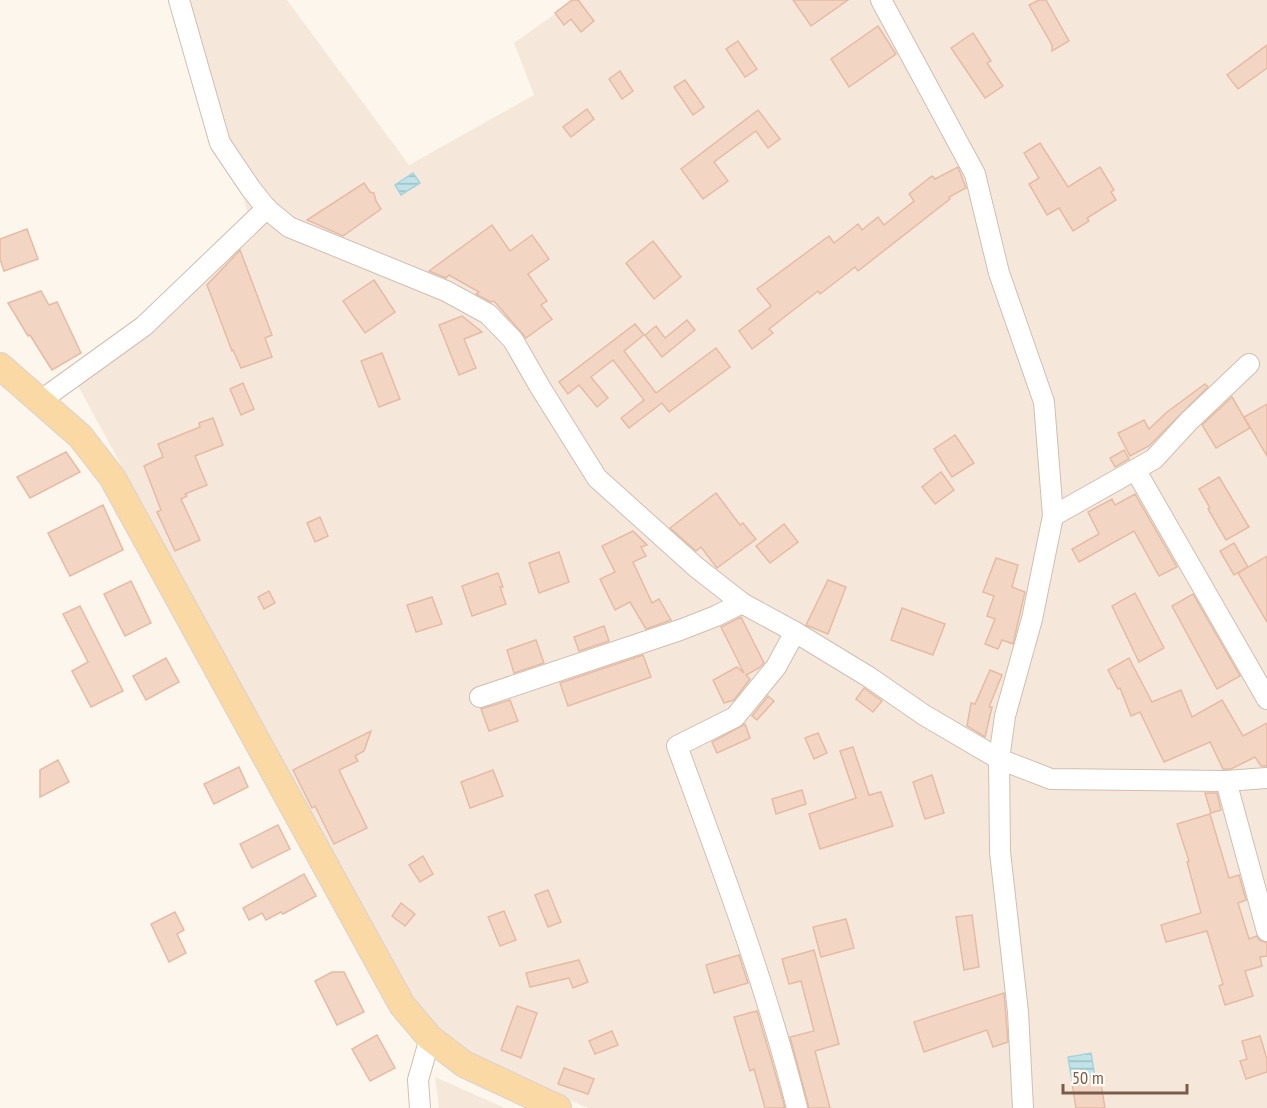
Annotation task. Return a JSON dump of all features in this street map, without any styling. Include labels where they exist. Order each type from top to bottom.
[{"type":"main road","points":[[0,366],[80,436],[112,477],[397,996],[430,1038],[464,1064],[558,1108]]},
{"type":"street","points":[[179,0],[220,143],[251,189],[267,208],[289,227],[446,291],[488,314],[513,340],[597,478],[696,567],[742,603],[795,632],[869,677],[924,715],[999,759],[1051,779],[1226,781],[1267,778]]},
{"type":"street","points":[[881,0],[975,174],[999,273],[1044,402],[1053,516],[1032,620],[1005,716],[999,759],[999,852],[1018,1012],[1023,1108]]},
{"type":"street","points":[[40,401],[144,326],[267,208]]},
{"type":"street","points":[[1053,516],[1154,459],[1189,421],[1249,364]]},
{"type":"street","points":[[1136,471],[1267,699]]},
{"type":"street","points":[[480,697],[680,630],[742,603]]},
{"type":"street","points":[[795,632],[776,667],[735,717],[677,746],[747,934],[783,1052],[797,1108]]},
{"type":"street","points":[[1226,781],[1267,931]]},
{"type":"street","points":[[420,1108],[418,1080],[430,1038]]},
{"type":"shaded area","points":[[188,0],[287,0],[409,165],[534,95],[514,43],[575,0],[1267,0],[1267,1108],[588,1108],[435,1043],[76,382],[253,230],[183,2]]},
{"type":"shaded area","points":[[435,1077],[505,1108],[439,1108]]},
{"type":"water","points":[[413,173],[420,183],[401,195],[395,185]]},
{"type":"water","points":[[1091,1053],[1095,1077],[1072,1081],[1068,1057]]},
{"type":"building","points":[[572,0],[578,0],[594,21],[581,32],[571,19],[564,25],[555,13]]},
{"type":"building","points":[[793,0],[848,0],[811,26]]},
{"type":"building","points":[[1039,0],[1046,0],[1069,41],[1052,51],[1052,45],[1029,5]]},
{"type":"building","points":[[878,26],[896,54],[849,87],[831,59]]},
{"type":"building","points":[[973,33],[991,61],[987,63],[1003,86],[985,98],[951,48]]},
{"type":"building","points":[[738,41],[757,69],[745,77],[726,49]]},
{"type":"building","points":[[1267,45],[1267,68],[1238,89],[1227,75]]},
{"type":"building","points":[[620,71],[633,91],[622,99],[609,79]]},
{"type":"building","points":[[685,80],[704,107],[693,115],[674,87]]},
{"type":"building","points":[[587,109],[594,119],[571,137],[563,127]]},
{"type":"building","points":[[758,110],[780,139],[768,148],[756,131],[714,162],[728,181],[703,199],[681,169]]},
{"type":"building","points":[[1040,143],[1068,187],[1100,167],[1114,190],[1111,192],[1116,200],[1087,218],[1089,221],[1073,231],[1059,208],[1047,215],[1029,184],[1039,178],[1024,153]]},
{"type":"building","points":[[958,167],[966,188],[949,197],[950,199],[858,271],[855,267],[820,294],[818,291],[769,329],[773,333],[752,349],[739,331],[771,306],[757,289],[829,236],[834,243],[858,224],[862,230],[878,217],[884,225],[914,201],[909,194],[932,176],[935,179]]},
{"type":"building","points":[[364,183],[370,192],[374,193],[381,209],[343,236],[307,220]]},
{"type":"building","points":[[492,225],[510,251],[532,235],[549,259],[528,274],[547,301],[541,305],[552,319],[526,338],[494,301],[491,302],[476,294],[479,292],[449,275],[446,278],[429,271]]},
{"type":"building","points":[[27,229],[38,259],[4,271],[0,259],[0,239]]},
{"type":"building","points":[[653,241],[681,277],[654,299],[626,263]]},
{"type":"building","points":[[240,250],[272,335],[265,338],[272,357],[241,368],[232,351],[207,285]]},
{"type":"building","points":[[374,280],[395,312],[365,333],[343,301]]},
{"type":"building","points":[[41,291],[49,305],[57,302],[81,353],[52,370],[8,303]]},
{"type":"building","points":[[462,316],[482,332],[464,339],[476,368],[459,375],[439,325]]},
{"type":"building","points":[[687,320],[695,330],[662,357],[645,335],[656,326],[665,338]]},
{"type":"building","points":[[635,324],[644,335],[624,351],[656,393],[716,348],[730,367],[669,412],[662,403],[629,428],[621,418],[644,400],[613,360],[591,377],[608,398],[597,407],[579,385],[568,394],[559,382]]},
{"type":"building","points":[[382,353],[400,399],[379,407],[361,361]]},
{"type":"building","points":[[243,383],[254,409],[241,415],[230,389]]},
{"type":"building","points":[[1205,384],[1208,387],[1149,446],[1130,456],[1118,433],[1144,420],[1149,429],[1167,412]]},
{"type":"building","points":[[1232,397],[1250,428],[1216,448],[1202,425]]},
{"type":"building","points":[[1267,404],[1267,456],[1244,417]]},
{"type":"building","points":[[213,418],[223,445],[195,456],[207,485],[185,494],[187,496],[181,499],[200,540],[175,551],[157,512],[161,510],[144,466],[163,457],[158,444],[200,427],[199,423]]},
{"type":"building","points":[[955,435],[974,463],[952,477],[934,449]]},
{"type":"building","points":[[1124,450],[1129,459],[1115,467],[1110,458]]},
{"type":"building","points":[[66,452],[80,472],[30,498],[17,477]]},
{"type":"building","points":[[941,472],[954,490],[935,504],[922,487]]},
{"type":"building","points":[[1219,477],[1249,527],[1226,540],[1199,489]]},
{"type":"building","points":[[716,493],[740,525],[743,523],[756,539],[717,568],[701,547],[696,551],[670,528]]},
{"type":"building","points":[[1135,494],[1177,567],[1159,576],[1134,531],[1079,562],[1072,549],[1099,534],[1088,512],[1112,499],[1115,505]]},
{"type":"building","points":[[103,505],[123,550],[70,576],[48,533]]},
{"type":"building","points":[[320,517],[328,536],[315,542],[307,523]]},
{"type":"building","points":[[784,524],[798,542],[770,563],[756,546]]},
{"type":"building","points":[[633,531],[647,545],[641,547],[646,556],[633,562],[652,603],[659,599],[671,620],[646,629],[630,602],[615,610],[600,579],[615,572],[602,546]]},
{"type":"building","points":[[1234,543],[1248,567],[1234,575],[1220,551]]},
{"type":"building","points":[[559,552],[569,582],[539,593],[529,563]]},
{"type":"building","points":[[1267,556],[1267,622],[1238,573]]},
{"type":"building","points":[[996,558],[1018,565],[1012,587],[1025,592],[1013,644],[1002,640],[998,649],[985,644],[995,619],[987,616],[994,596],[983,592]]},
{"type":"building","points":[[498,573],[506,604],[472,616],[462,586]]},
{"type":"building","points":[[828,580],[846,587],[828,634],[806,625]]},
{"type":"building","points":[[131,581],[151,623],[125,636],[104,594]]},
{"type":"building","points":[[269,591],[275,603],[264,609],[258,597]]},
{"type":"building","points":[[1135,593],[1164,648],[1139,662],[1112,606]]},
{"type":"building","points":[[1193,594],[1240,676],[1217,689],[1172,606]]},
{"type":"building","points":[[432,597],[442,624],[416,632],[407,605]]},
{"type":"building","points":[[80,606],[123,691],[91,707],[72,671],[88,662],[63,614]]},
{"type":"building","points":[[902,608],[945,624],[933,655],[891,640]]},
{"type":"building","points":[[741,617],[764,663],[746,675],[750,679],[734,700],[724,703],[713,680],[737,667],[744,673],[721,627]]},
{"type":"building","points":[[604,626],[609,641],[579,651],[574,637]]},
{"type":"building","points":[[536,640],[544,663],[514,673],[507,650]]},
{"type":"building","points":[[643,655],[651,677],[568,706],[560,683]]},
{"type":"building","points":[[166,658],[179,682],[146,700],[133,676]]},
{"type":"building","points":[[1129,658],[1152,702],[1181,690],[1192,717],[1222,700],[1243,736],[1267,723],[1267,766],[1261,766],[1255,757],[1231,769],[1223,769],[1210,742],[1164,762],[1140,712],[1131,716],[1120,688],[1118,689],[1108,670]]},
{"type":"building","points":[[990,670],[1002,675],[989,707],[992,707],[985,737],[967,726],[971,703],[975,704]]},
{"type":"building","points":[[864,688],[882,701],[873,712],[856,699]]},
{"type":"building","points":[[768,696],[774,701],[757,720],[752,716]]},
{"type":"building","points":[[510,700],[518,721],[489,731],[481,709]]},
{"type":"building","points":[[745,724],[750,738],[717,753],[712,742]]},
{"type":"building","points":[[371,731],[364,751],[355,756],[358,761],[339,770],[367,828],[334,844],[293,770]]},
{"type":"building","points":[[818,733],[827,753],[814,759],[805,738]]},
{"type":"building","points":[[853,747],[869,795],[881,792],[893,826],[820,849],[809,814],[856,798],[840,751]]},
{"type":"building","points":[[58,760],[69,782],[40,797],[40,770]]},
{"type":"building","points":[[239,767],[248,787],[214,804],[204,784]]},
{"type":"building","points":[[493,770],[503,796],[470,808],[461,782]]},
{"type":"building","points":[[932,775],[944,813],[925,819],[913,782]]},
{"type":"building","points":[[802,790],[806,804],[776,814],[772,799]]},
{"type":"building","points":[[1205,793],[1217,793],[1221,810],[1211,813]]},
{"type":"building","points":[[1210,814],[1229,878],[1239,875],[1246,900],[1238,903],[1249,939],[1257,936],[1259,940],[1267,943],[1267,956],[1260,957],[1262,966],[1245,971],[1253,996],[1225,1005],[1219,986],[1223,984],[1207,931],[1166,942],[1161,925],[1201,913],[1187,862],[1189,861],[1177,824]]},
{"type":"building","points":[[278,825],[290,849],[252,868],[240,844]]},
{"type":"building","points":[[423,856],[433,874],[420,882],[409,865]]},
{"type":"building","points":[[304,874],[316,896],[283,914],[281,912],[266,920],[262,913],[249,920],[243,908]]},
{"type":"building","points":[[548,890],[561,922],[548,927],[535,895]]},
{"type":"building","points":[[401,903],[415,914],[405,926],[392,916]]},
{"type":"building","points":[[504,911],[516,940],[500,946],[488,917]]},
{"type":"building","points":[[175,912],[184,930],[177,934],[186,953],[169,962],[151,924]]},
{"type":"building","points":[[972,915],[979,967],[964,970],[956,917]]},
{"type":"building","points":[[846,919],[854,948],[821,957],[813,927]]},
{"type":"building","points":[[814,950],[839,1044],[815,1051],[830,1108],[809,1108],[790,1037],[814,1031],[801,981],[789,984],[782,959]]},
{"type":"building","points":[[739,955],[748,983],[714,993],[706,965]]},
{"type":"building","points":[[579,960],[588,982],[573,988],[569,978],[530,987],[526,973]]},
{"type":"building","points":[[332,972],[344,972],[364,1012],[337,1025],[315,981]]},
{"type":"building","points":[[1004,993],[1008,1042],[993,1047],[987,1030],[924,1052],[914,1022]]},
{"type":"building","points":[[517,1006],[537,1013],[521,1058],[501,1050]]},
{"type":"building","points":[[757,1011],[785,1108],[765,1108],[754,1069],[750,1071],[734,1017]]},
{"type":"building","points":[[612,1031],[618,1045],[595,1054],[589,1041]]},
{"type":"building","points":[[377,1035],[395,1068],[370,1081],[352,1049]]},
{"type":"building","points":[[1260,1036],[1267,1059],[1267,1072],[1246,1079],[1240,1061],[1247,1059],[1242,1041]]},
{"type":"building","points":[[564,1068],[594,1079],[588,1094],[558,1084]]},
{"type":"building","points":[[1100,1078],[1105,1108],[1076,1108],[1072,1083]]}]
